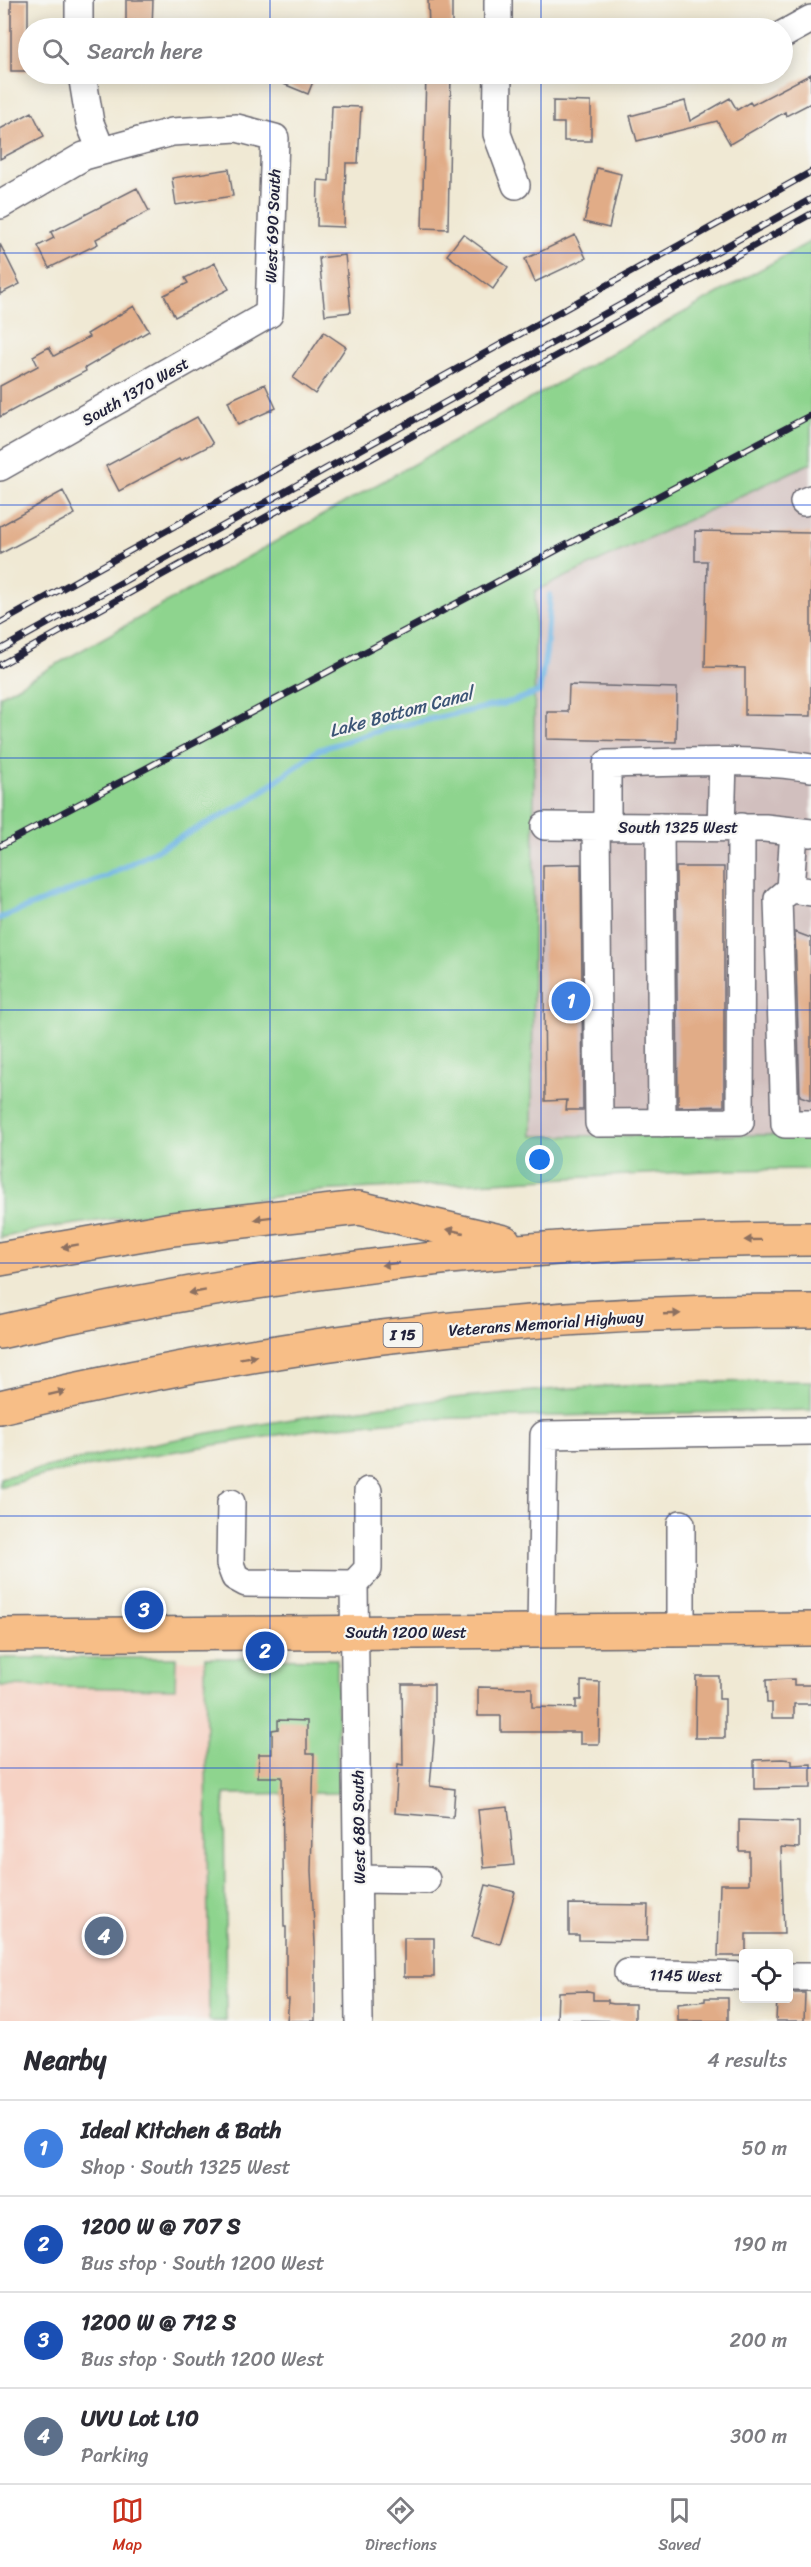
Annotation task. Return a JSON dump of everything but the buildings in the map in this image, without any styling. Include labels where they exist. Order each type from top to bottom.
[{"type":"main road","points":[[0,1259],[172,1229],[358,1208],[532,1249]]},
{"type":"main road","points":[[0,1332],[237,1284],[432,1259],[532,1249],[712,1240],[811,1239]]},
{"type":"main road","name":"Veterans Memorial Highway","points":[[0,1407],[71,1390],[217,1362],[420,1333],[631,1315],[811,1311]]},
{"type":"main road","name":"South 1200 West","points":[[0,1635],[811,1629]]},
{"type":"street","points":[[79,0],[79,18]]},
{"type":"street","points":[[498,0],[498,18]]},
{"type":"street","points":[[793,29],[811,19]]},
{"type":"street","points":[[0,205],[84,156],[101,150],[90,123],[84,84]]},
{"type":"street","points":[[498,84],[497,134],[516,185]]},
{"type":"street","name":"West 690 South","points":[[101,150],[172,132],[237,128],[275,138],[270,314]]},
{"type":"street","name":"South 1370 West","points":[[0,467],[270,314]]},
{"type":"street","points":[[723,762],[731,827],[740,1122],[599,1123],[602,826],[608,764],[723,762],[785,763],[811,768]]},
{"type":"street","name":"South 1325 West","points":[[545,826],[731,827],[803,832]]},
{"type":"street","points":[[660,827],[662,1123]]},
{"type":"street","points":[[803,832],[800,890],[778,899],[785,1124],[811,1124]]},
{"type":"street","points":[[541,1631],[544,1435],[811,1431]]},
{"type":"street","points":[[231,1503],[230,1564],[235,1577],[246,1583],[354,1584],[368,1569],[368,1491]]},
{"type":"street","points":[[681,1524],[681,1630]]},
{"type":"street","name":"West 680 South","points":[[354,1584],[359,2021]]},
{"type":"street","points":[[359,1879],[426,1880]]},
{"type":"street","name":"1145 West","points":[[628,1973],[739,1976]]},
{"type":"street","points":[[793,1977],[811,1977]]},
{"type":"shaded area","points":[[811,463],[811,1135],[532,1136],[535,590]]},
{"type":"shaded area","points":[[337,1659],[338,1793],[224,1794],[226,2021],[0,2021],[0,1662]]},
{"type":"green space","points":[[811,241],[811,463],[535,591],[532,1136],[811,1135],[811,1169],[724,1170],[317,1191],[40,1229],[0,1238],[0,696]]},
{"type":"green space","points":[[811,1381],[811,1410],[422,1419],[327,1427],[53,1473],[0,1487],[0,1478],[99,1455],[301,1418],[402,1404],[504,1393],[607,1386]]},
{"type":"green space","points":[[0,1658],[176,1658],[175,1689],[0,1686]]},
{"type":"green space","points":[[205,1658],[337,1659],[338,1793],[224,1794],[226,2021],[209,2021]]},
{"type":"waterway","name":"Lake Bottom Canal","points":[[0,918],[107,876],[248,802],[318,750],[384,729],[511,702],[539,692],[546,652],[550,595]]},
{"type":"railway","points":[[0,623],[811,172]]},
{"type":"railway","points":[[0,650],[811,199]]},
{"type":"railway","points":[[0,665],[811,214]]},
{"type":"railway","points":[[0,846],[811,415]]},
{"type":"place","name":"Ideal Kitchen & Bath","points":[[571,1001]]},
{"type":"place","name":"1200 W @ 712 S","points":[[144,1610]]},
{"type":"place","name":"1200 W @ 707 S","points":[[265,1651]]},
{"type":"place","name":"UVU Lot L10","points":[[104,1936]]}]
